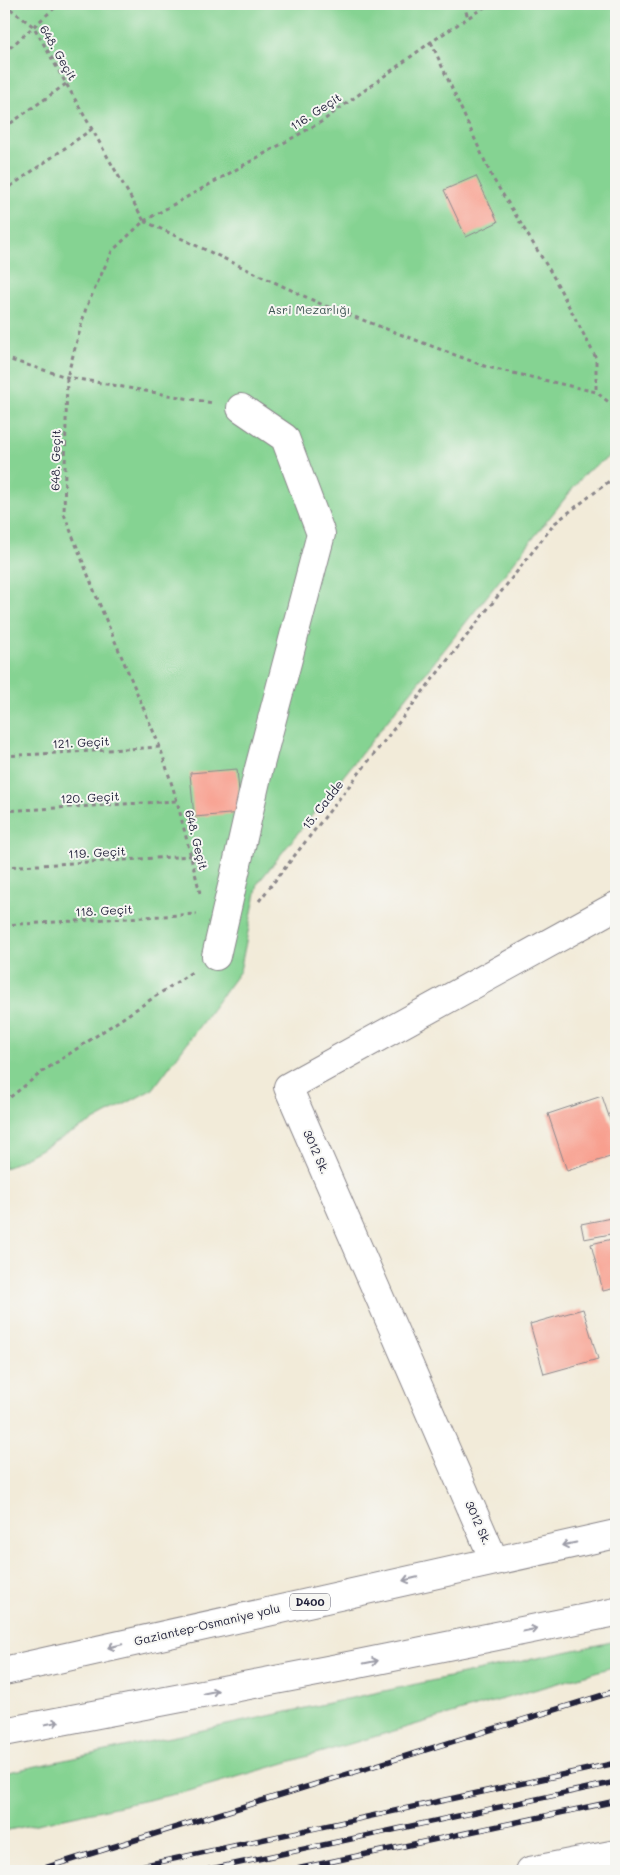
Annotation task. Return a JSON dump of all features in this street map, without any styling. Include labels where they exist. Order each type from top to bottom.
[{"type":"main road","points":[[216,956],[258,772],[321,534],[285,438],[241,408]]},
{"type":"main road","name":"3012 Sk.","points":[[494,1560],[288,1087],[616,906]]},
{"type":"main road","name":"Gaziantep-Osmaniye yolu","points":[[4,1671],[616,1534]]},
{"type":"main road","points":[[4,1732],[616,1612]]},
{"type":"main road","points":[[538,1870],[616,1854]]},
{"type":"path","name":"648. Geçit","points":[[4,4],[34,27],[144,221],[112,251],[86,308],[67,377],[64,514],[103,613],[160,747],[177,801],[201,895]]},
{"type":"path","points":[[4,52],[59,4]]},
{"type":"path","points":[[463,4],[468,17]]},
{"type":"path","name":"116. Geçit","points":[[144,221],[321,122],[431,42],[488,4]]},
{"type":"path","points":[[431,42],[492,177],[552,274],[596,358],[596,392]]},
{"type":"path","points":[[4,128],[66,84]]},
{"type":"path","points":[[4,191],[92,129]]},
{"type":"path","points":[[144,221],[323,305],[487,368],[596,392],[616,408]]},
{"type":"path","points":[[4,358],[67,377],[241,408]]},
{"type":"path","name":"15. Cadde","points":[[253,909],[555,523],[616,476]]},
{"type":"path","name":"121. Geçit","points":[[4,756],[160,747]]},
{"type":"path","name":"120. Geçit","points":[[4,811],[177,801]]},
{"type":"path","name":"119. Geçit","points":[[4,867],[191,856]]},
{"type":"path","name":"118. Geçit","points":[[4,925],[206,914]]},
{"type":"path","points":[[4,1102],[42,1072],[216,956]]},
{"type":"green space","name":"Asri Mezarlığı","points":[[4,4],[616,4],[616,452],[586,472],[258,883],[240,971],[153,1089],[4,1169]]},
{"type":"green space","points":[[616,1641],[616,1666],[189,1791],[4,1831],[4,1773]]},
{"type":"building","points":[[476,176],[498,222],[466,237],[444,190]]},
{"type":"building","points":[[237,769],[241,813],[194,817],[190,773]]},
{"type":"building","points":[[602,1096],[616,1137],[616,1155],[567,1171],[548,1114]]},
{"type":"building","points":[[616,1217],[616,1233],[584,1239],[581,1224]]},
{"type":"building","points":[[616,1238],[616,1288],[603,1291],[591,1244]]},
{"type":"building","points":[[583,1309],[598,1359],[544,1374],[530,1324]]},
{"type":"railway","points":[[35,1871],[616,1691]]},
{"type":"railway","points":[[118,1871],[616,1763]]},
{"type":"railway","points":[[202,1871],[616,1782]]},
{"type":"railway","points":[[287,1871],[616,1801]]}]
